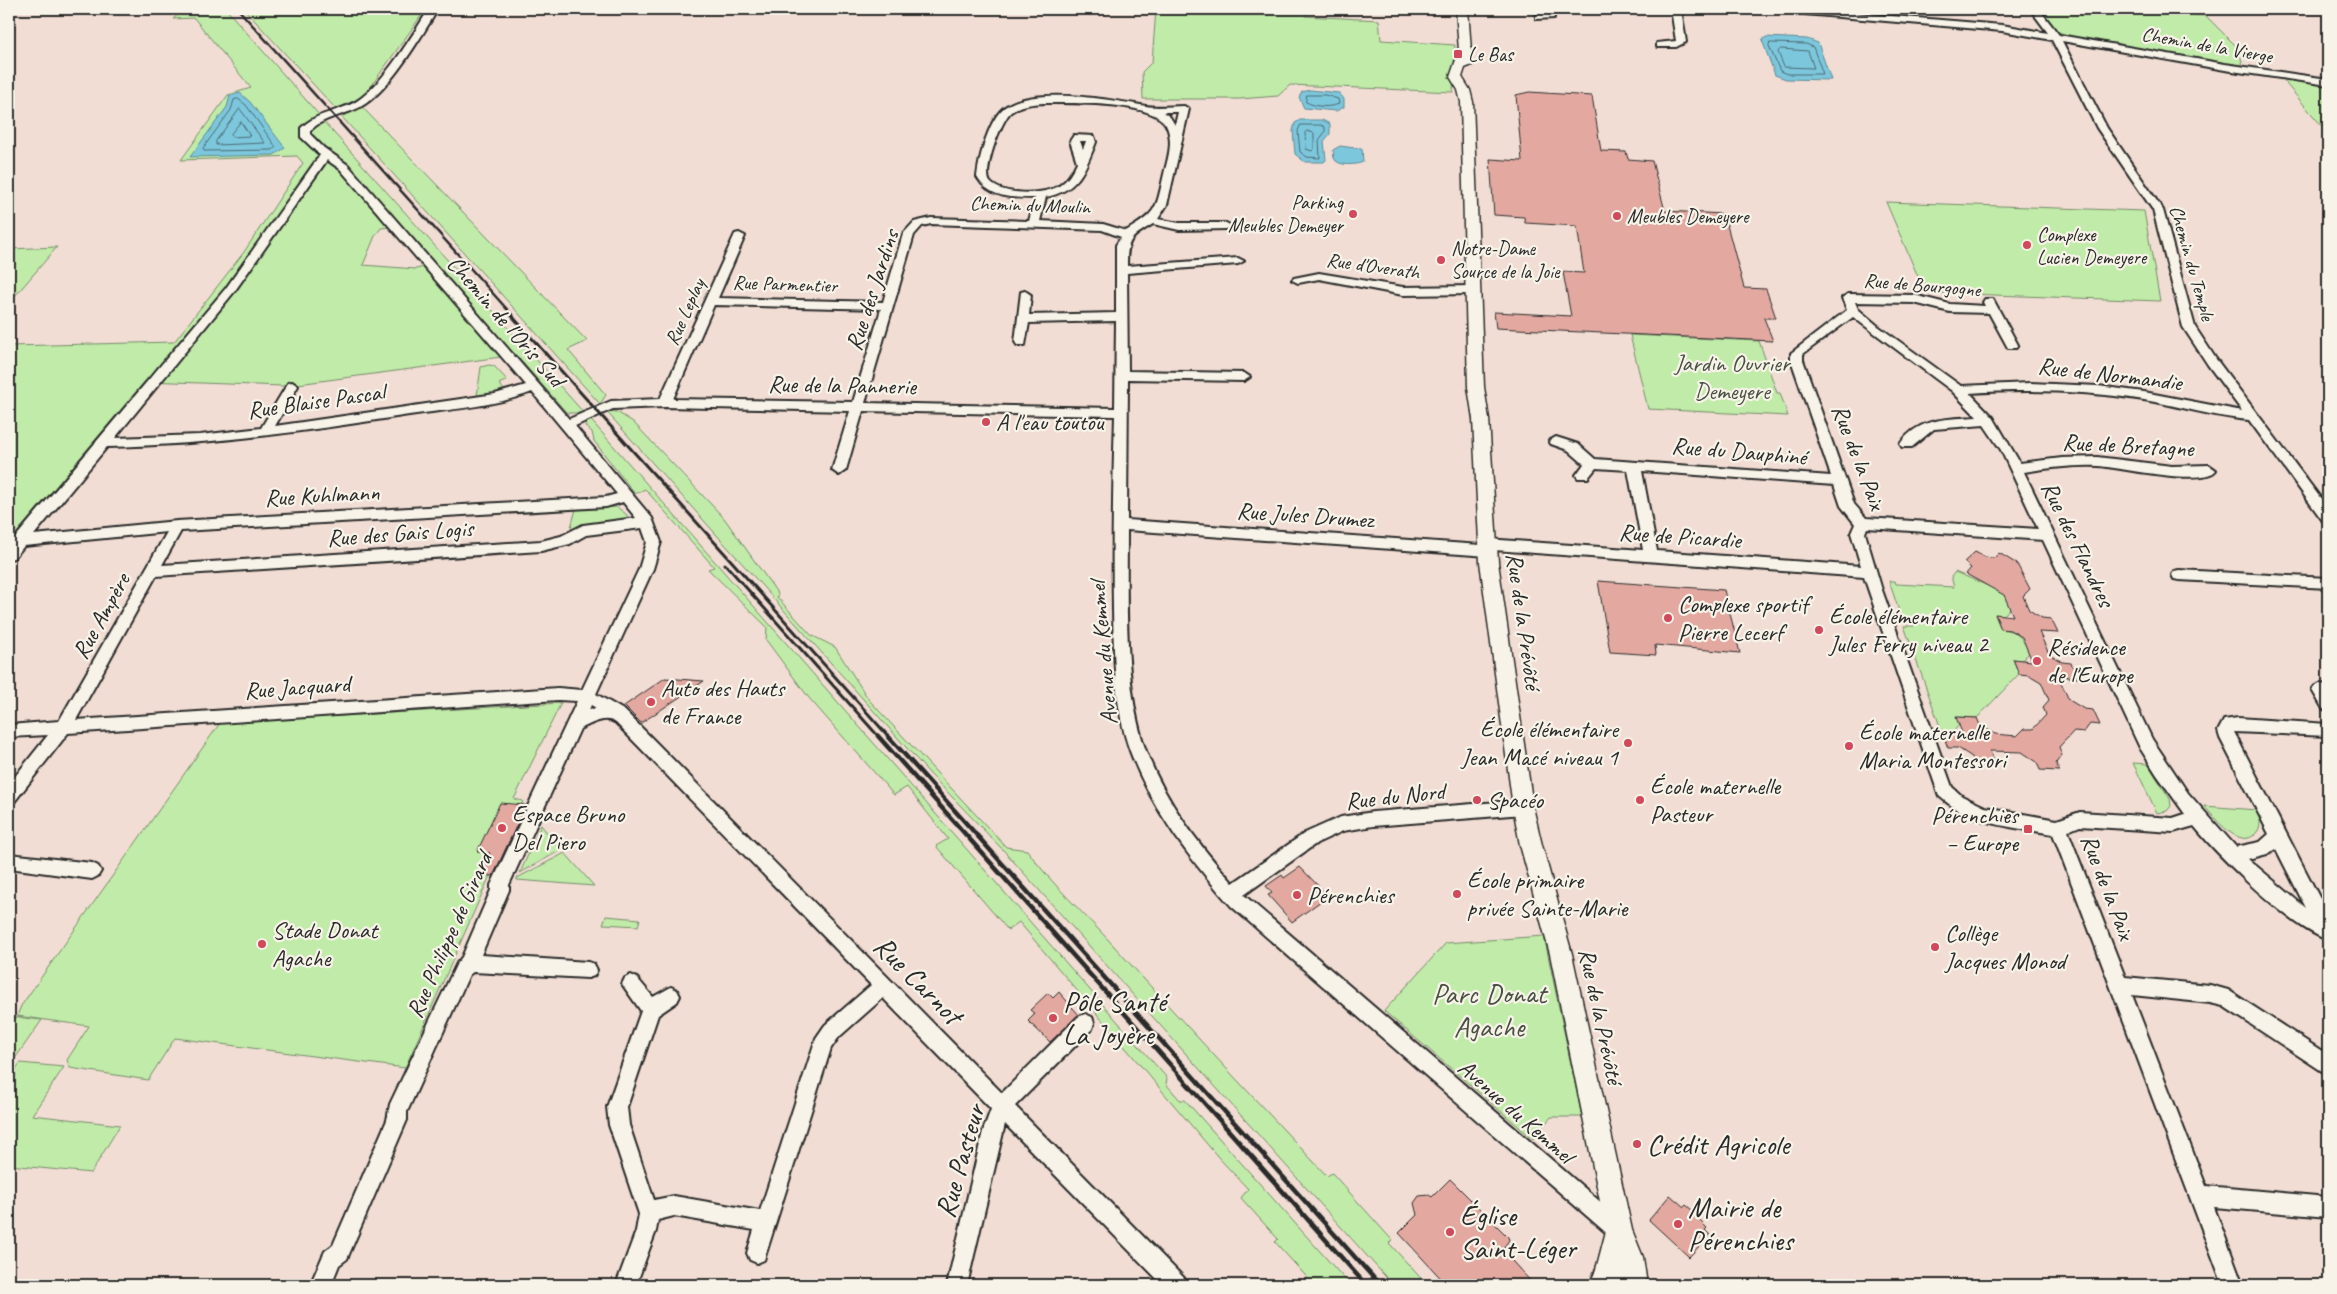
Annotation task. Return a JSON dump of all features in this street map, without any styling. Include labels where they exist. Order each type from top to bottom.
[{"type":"street","name":"Chemin de l'Oris Sud","points":[[433,9],[371,94],[359,104],[316,121],[305,130],[306,135],[326,154],[344,167],[627,496],[647,522]]},
{"type":"street","name":"Rue de la Prévôté","points":[[1462,9],[1464,54],[1468,78],[1477,99],[1480,117],[1478,129],[1468,156],[1476,392],[1481,419],[1488,548],[1523,807],[1533,853],[1561,954],[1619,1231],[1630,1257],[1619,1283]]},
{"type":"street","points":[[1539,17],[1551,16],[1549,9]]},
{"type":"street","points":[[1660,45],[1681,42],[1676,9]]},
{"type":"street","name":"Chemin de la Vierge","points":[[1781,9],[1880,19],[1982,26],[2055,36],[2225,67],[2328,82]]},
{"type":"street","name":"Chemin du Temple","points":[[2035,9],[2055,36],[2102,128],[2158,210],[2189,327],[2206,354],[2302,480],[2328,518]]},
{"type":"street","points":[[1082,161],[1071,184],[1058,191],[1040,195],[1000,192],[990,188],[982,177],[1000,118],[1008,110],[1020,104],[1039,100],[1119,104],[1147,108],[1185,106],[1162,205],[1152,220],[1127,235],[1123,241],[1122,375],[1244,377]]},
{"type":"street","points":[[1147,108],[1158,113],[1168,121],[1175,144]]},
{"type":"street","points":[[9,554],[238,279],[326,154]]},
{"type":"street","points":[[1034,224],[1040,195]]},
{"type":"street","points":[[1152,220],[1170,227],[1204,224],[1226,226]]},
{"type":"street","name":"Chemin du Moulin","points":[[931,221],[1103,227],[1127,235]]},
{"type":"street","name":"Rue des Jardins","points":[[839,470],[910,234],[918,224],[931,221]]},
{"type":"street","name":"Rue Leplay","points":[[665,403],[739,236]]},
{"type":"street","points":[[1122,270],[1238,261]]},
{"type":"street","name":"Rue d'Overath","points":[[1298,280],[1319,276],[1403,291],[1473,290]]},
{"type":"street","points":[[1021,342],[1025,295]]},
{"type":"street","name":"Rue de Bourgogne","points":[[1854,311],[1848,298],[1914,299],[1950,308],[1990,305],[2012,344]]},
{"type":"street","name":"Rue Parmentier","points":[[711,301],[888,306]]},
{"type":"street","name":"Rue des Flandres","points":[[1854,311],[1879,333],[1962,390],[1988,420],[2003,442],[2146,743],[2164,772],[2199,817],[2234,855],[2287,904],[2328,932]]},
{"type":"street","name":"Rue de la Paix","points":[[1854,311],[1800,349],[1797,356],[1848,506],[1862,523],[1858,534],[1869,572],[1945,790],[1960,804],[1977,812],[2059,828],[2233,1285]]},
{"type":"street","points":[[1023,319],[1122,317]]},
{"type":"street","name":"Avenue du Kemmel","points":[[1122,375],[1119,524],[1124,682],[1134,736],[1154,787],[1169,814],[1195,851],[1232,894],[1619,1231]]},
{"type":"street","points":[[266,431],[292,386]]},
{"type":"street","name":"Rue de Normandie","points":[[1962,390],[2019,386],[2085,389],[2161,399],[2229,415],[2253,416]]},
{"type":"street","name":"Rue Blaise Pascal","points":[[103,443],[180,440],[266,431],[500,397],[533,387]]},
{"type":"street","name":"Rue de la Pannerie","points":[[566,425],[611,405],[665,403],[1120,412]]},
{"type":"street","points":[[1907,444],[1922,430],[1931,426],[1988,420]]},
{"type":"street","points":[[1556,441],[1578,450],[1592,463],[1583,475]]},
{"type":"street","name":"Rue de Bretagne","points":[[2016,468],[2062,462],[2097,461],[2182,472],[2209,470]]},
{"type":"street","name":"Rue du Dauphiné","points":[[1592,463],[1840,481]]},
{"type":"street","points":[[1634,466],[1651,557]]},
{"type":"street","name":"Rue Kuhlmann","points":[[19,541],[177,526],[606,502],[627,496]]},
{"type":"street","name":"Rue des Gais Logis","points":[[152,571],[540,546],[565,540],[583,530],[647,522]]},
{"type":"street","name":"Rue Philippe de Girard","points":[[320,1285],[332,1258],[340,1252],[397,1120],[400,1105],[463,970],[469,963],[500,890],[500,885],[588,697],[652,553],[654,542],[647,522]]},
{"type":"street","points":[[1862,523],[2048,535]]},
{"type":"street","name":"Rue Jules Drumez","points":[[1119,524],[1488,548]]},
{"type":"street","name":"Rue Ampère","points":[[9,796],[63,728],[177,526]]},
{"type":"street","name":"Rue de Picardie","points":[[1488,548],[1869,572]]},
{"type":"street","points":[[2178,575],[2328,583]]},
{"type":"street","points":[[2328,690],[2320,690],[2328,705]]},
{"type":"street","name":"Rue Jacquard","points":[[9,731],[548,695],[569,694],[588,697]]},
{"type":"street","name":"Rue Carnot","points":[[588,697],[603,702],[619,715],[1177,1285]]},
{"type":"street","points":[[574,725],[595,714],[619,715]]},
{"type":"street","points":[[2328,730],[2238,724],[2228,728],[2228,738],[2313,903],[2328,923]]},
{"type":"street","name":"Rue du Nord","points":[[1232,894],[1311,838],[1341,824],[1373,819],[1523,807]]},
{"type":"street","points":[[2059,828],[2075,820],[2173,825],[2199,817]]},
{"type":"street","points":[[2234,855],[2265,848],[2279,836]]},
{"type":"street","points":[[2265,848],[2278,852],[2291,860]]},
{"type":"street","points":[[9,861],[92,871]]},
{"type":"street","points":[[469,963],[588,970]]},
{"type":"street","points":[[631,984],[652,1009]]},
{"type":"street","points":[[2120,985],[2219,995],[2238,1004],[2328,1066]]},
{"type":"street","points":[[757,1253],[823,1044],[832,1031],[883,986]]},
{"type":"street","points":[[626,1285],[646,1231],[649,1214],[619,1125],[617,1107],[652,1009],[671,996]]},
{"type":"street","name":"Rue Pasteur","points":[[957,1285],[993,1131],[1002,1106],[1085,1023]]},
{"type":"street","points":[[2199,1196],[2328,1208]]},
{"type":"street","points":[[649,1214],[658,1209],[674,1206],[767,1222]]},
{"type":"green space","points":[[184,9],[226,9],[320,116],[311,119],[313,124],[323,121],[584,413],[567,413],[516,355],[283,386],[145,381],[9,542],[9,346],[174,342],[244,252],[303,163],[297,156],[181,160],[228,95],[251,88],[194,18],[173,19]],"holes":[[[391,227],[424,266],[416,269],[363,265],[375,236],[381,228]]]},
{"type":"green space","points":[[244,9],[426,9],[364,96],[336,109]]},
{"type":"green space","points":[[1156,9],[1305,9],[1305,16],[1379,20],[1381,40],[1455,45],[1453,92],[1290,85],[1278,96],[1240,99],[1143,99],[1142,72],[1152,62]]},
{"type":"green space","points":[[2040,9],[2131,9],[2206,16],[2239,49],[2243,67],[2075,37],[2058,32]]},
{"type":"green space","points":[[2281,78],[2328,85],[2328,133]]},
{"type":"green space","points":[[362,107],[587,341],[568,350],[606,395],[600,404],[341,116]]},
{"type":"green space","name":"Complexe Lucien Demeyere","points":[[1886,202],[2144,211],[2160,301],[1938,293],[1919,279]]},
{"type":"green space","points":[[57,247],[9,303],[9,249]]},
{"type":"green space","name":"Jardin Ouvrier Demeyere","points":[[1630,335],[1759,341],[1777,393],[1780,393],[1788,416],[1648,409]]},
{"type":"green space","points":[[494,366],[507,380],[499,384],[506,392],[477,396],[481,367]]},
{"type":"green space","points":[[606,411],[617,412],[633,422],[724,518],[778,594],[777,597],[811,635],[835,647],[869,700],[1006,847],[1027,850],[1058,887],[1327,1176],[1332,1173],[1392,1240],[1389,1243],[1427,1285],[1393,1285],[1005,852],[930,774]]},
{"type":"green space","points":[[589,418],[1167,1078],[1166,1084],[1180,1100],[1185,1100],[1350,1285],[1314,1285],[1275,1242],[1278,1239],[1241,1198],[1248,1189],[1218,1157],[1019,922],[1008,930],[936,846],[948,839],[907,787],[894,795],[809,698],[766,640],[767,627],[708,569],[714,567],[645,489],[635,494],[594,441],[592,432],[585,426]]},
{"type":"green space","points":[[617,507],[627,515],[628,519],[623,522],[587,524],[570,531],[576,509]]},
{"type":"green space","points":[[1955,572],[1991,587],[2016,602],[2004,615],[1995,615],[2001,629],[2012,631],[2019,636],[2029,653],[2022,660],[2013,659],[2019,674],[1977,718],[1957,717],[1959,725],[1952,733],[1942,732],[1904,626],[1914,626],[1913,620],[1902,620],[1889,581],[1895,581],[1896,584],[1954,587],[1951,577]]},
{"type":"green space","name":"Stade Donat Agache","points":[[561,703],[514,799],[523,801],[405,1068],[175,1038],[148,1080],[70,1068],[67,1060],[89,1026],[17,1016],[21,1006],[220,723]]},
{"type":"green space","points":[[2133,763],[2148,764],[2170,799],[2171,806],[2167,811],[2157,813]]},
{"type":"green space","points":[[2204,806],[2257,810],[2260,827],[2251,837],[2243,838],[2236,836],[2221,825]]},
{"type":"green space","points":[[541,825],[561,850],[520,873]]},
{"type":"green space","points":[[565,853],[594,886],[517,880],[517,878]]},
{"type":"green space","points":[[606,916],[640,919],[638,926],[603,924]]},
{"type":"green space","name":"Parc Donat Agache","points":[[1544,936],[1582,1117],[1551,1117],[1533,1139],[1384,1011],[1446,943]]},
{"type":"green space","points":[[16,1017],[42,1020],[9,1067],[9,1026]]},
{"type":"green space","points":[[20,1063],[64,1067],[32,1115],[120,1125],[91,1173],[9,1165],[9,1080]]},
{"type":"water","points":[[1766,37],[1807,39],[1818,43],[1831,80],[1786,79],[1775,75],[1762,40]]},
{"type":"water","points":[[1310,90],[1339,93],[1344,99],[1344,107],[1336,111],[1304,108],[1299,97],[1302,92]]},
{"type":"water","points":[[240,93],[250,102],[285,148],[274,155],[190,157],[227,107],[230,96]]},
{"type":"water","points":[[1300,120],[1322,120],[1330,124],[1330,134],[1324,141],[1326,160],[1324,162],[1305,162],[1295,154],[1293,131],[1295,123]]},
{"type":"water","points":[[1340,146],[1362,149],[1363,162],[1343,164],[1336,161],[1333,150]]},
{"type":"building","name":"Meubles Demeyere","points":[[1529,92],[1592,96],[1601,151],[1626,152],[1628,159],[1652,161],[1665,211],[1724,214],[1744,288],[1766,289],[1776,318],[1764,318],[1773,341],[1496,328],[1494,312],[1571,316],[1563,272],[1584,273],[1577,226],[1525,223],[1524,217],[1494,215],[1490,159],[1522,161],[1516,95]]},
{"type":"building","name":"Résidence de l'Europe","points":[[1975,552],[1985,557],[1994,558],[1999,553],[2017,564],[2030,589],[2023,596],[2029,610],[2042,618],[2051,619],[2058,633],[2039,632],[2049,654],[2062,662],[2071,663],[2078,678],[2058,676],[2069,700],[2084,709],[2093,710],[2100,725],[2090,724],[2084,732],[2074,731],[2059,747],[2062,755],[2056,763],[2059,771],[2040,770],[2037,762],[2022,752],[1990,751],[1996,767],[1974,765],[1972,757],[1958,748],[1948,748],[1942,732],[1962,733],[1956,717],[1977,718],[1980,725],[1995,734],[2017,736],[2024,729],[2033,729],[2046,715],[2043,707],[2049,700],[2041,682],[2029,675],[2019,674],[2013,659],[2032,661],[2022,637],[2010,630],[2001,629],[1995,614],[2013,616],[2004,595],[1966,574],[1971,568],[1964,562]]},
{"type":"building","name":"Complexe sportif Pierre Lecerf","points":[[1598,581],[1724,590],[1740,653],[1655,645],[1656,655],[1610,652]]},
{"type":"building","name":"Auto des Hauts de France","points":[[665,678],[704,681],[641,723],[624,706]]},
{"type":"building","name":"Espace Bruno Del Piero","points":[[500,803],[526,805],[493,876],[479,875],[490,853],[477,852]]},
{"type":"building","name":"Pérenchies","points":[[1300,867],[1328,896],[1292,922],[1268,895],[1272,893],[1266,886],[1282,875],[1284,878]]},
{"type":"building","name":"Pôle Santé La Joyère","points":[[1059,992],[1079,1015],[1050,1042],[1028,1021],[1035,1014],[1030,1010],[1048,993],[1053,998]]},
{"type":"building","name":"Église Saint-Léger","points":[[1450,1179],[1508,1237],[1509,1240],[1502,1250],[1534,1285],[1447,1285],[1399,1233],[1417,1215],[1414,1203],[1419,1196],[1429,1195],[1432,1197]]},
{"type":"building","name":"Mairie de Pérenchies","points":[[1670,1195],[1684,1207],[1686,1205],[1698,1215],[1696,1217],[1707,1228],[1705,1230],[1710,1235],[1689,1257],[1649,1220]]},
{"type":"railway","points":[[238,9],[514,317]]},
{"type":"railway","points":[[512,316],[889,737]]},
{"type":"railway","points":[[725,564],[879,737]]},
{"type":"railway","points":[[878,736],[1366,1285]]},
{"type":"railway","points":[[888,736],[1380,1285]]},
{"type":"place","name":"Le Bas","points":[[1458,54]]},
{"type":"place","name":"Parking Meubles Demeyer","points":[[1353,214]]},
{"type":"place","name":"Meubles Demeyere","points":[[1617,216]]},
{"type":"place","name":"Complexe Lucien Demeyere","points":[[2027,245]]},
{"type":"place","name":"Notre-Dame Source de la Joie","points":[[1441,260]]},
{"type":"place","name":"A l'eau toutou","points":[[986,422]]},
{"type":"place","name":"Complexe sportif Pierre Lecerf","points":[[1668,618]]},
{"type":"place","name":"École élémentaire Jules Ferry niveau 2","points":[[1819,630]]},
{"type":"place","name":"Résidence de l'Europe","points":[[2037,661]]},
{"type":"place","name":"Auto des Hauts de France","points":[[651,702]]},
{"type":"place","name":"École élémentaire Jean Macé niveau 1","points":[[1628,743]]},
{"type":"place","name":"École maternelle Maria Montessori","points":[[1849,746]]},
{"type":"place","name":"Spacéo","points":[[1477,800]]},
{"type":"place","name":"École maternelle Pasteur","points":[[1640,800]]},
{"type":"place","name":"Espace Bruno Del Piero","points":[[502,828]]},
{"type":"place","name":"Pérenchies – Europe","points":[[2028,829]]},
{"type":"place","name":"École primaire privée Sainte-Marie","points":[[1457,894]]},
{"type":"place","name":"Pérenchies","points":[[1297,895]]},
{"type":"place","name":"Stade Donat Agache","points":[[262,944]]},
{"type":"place","name":"Collège Jacques Monod","points":[[1935,947]]},
{"type":"place","name":"Pôle Santé La Joyère","points":[[1053,1018]]},
{"type":"place","name":"Crédit Agricole","points":[[1637,1144]]},
{"type":"place","name":"Mairie de Pérenchies","points":[[1678,1224]]},
{"type":"place","name":"Église Saint-Léger","points":[[1450,1232]]}]
